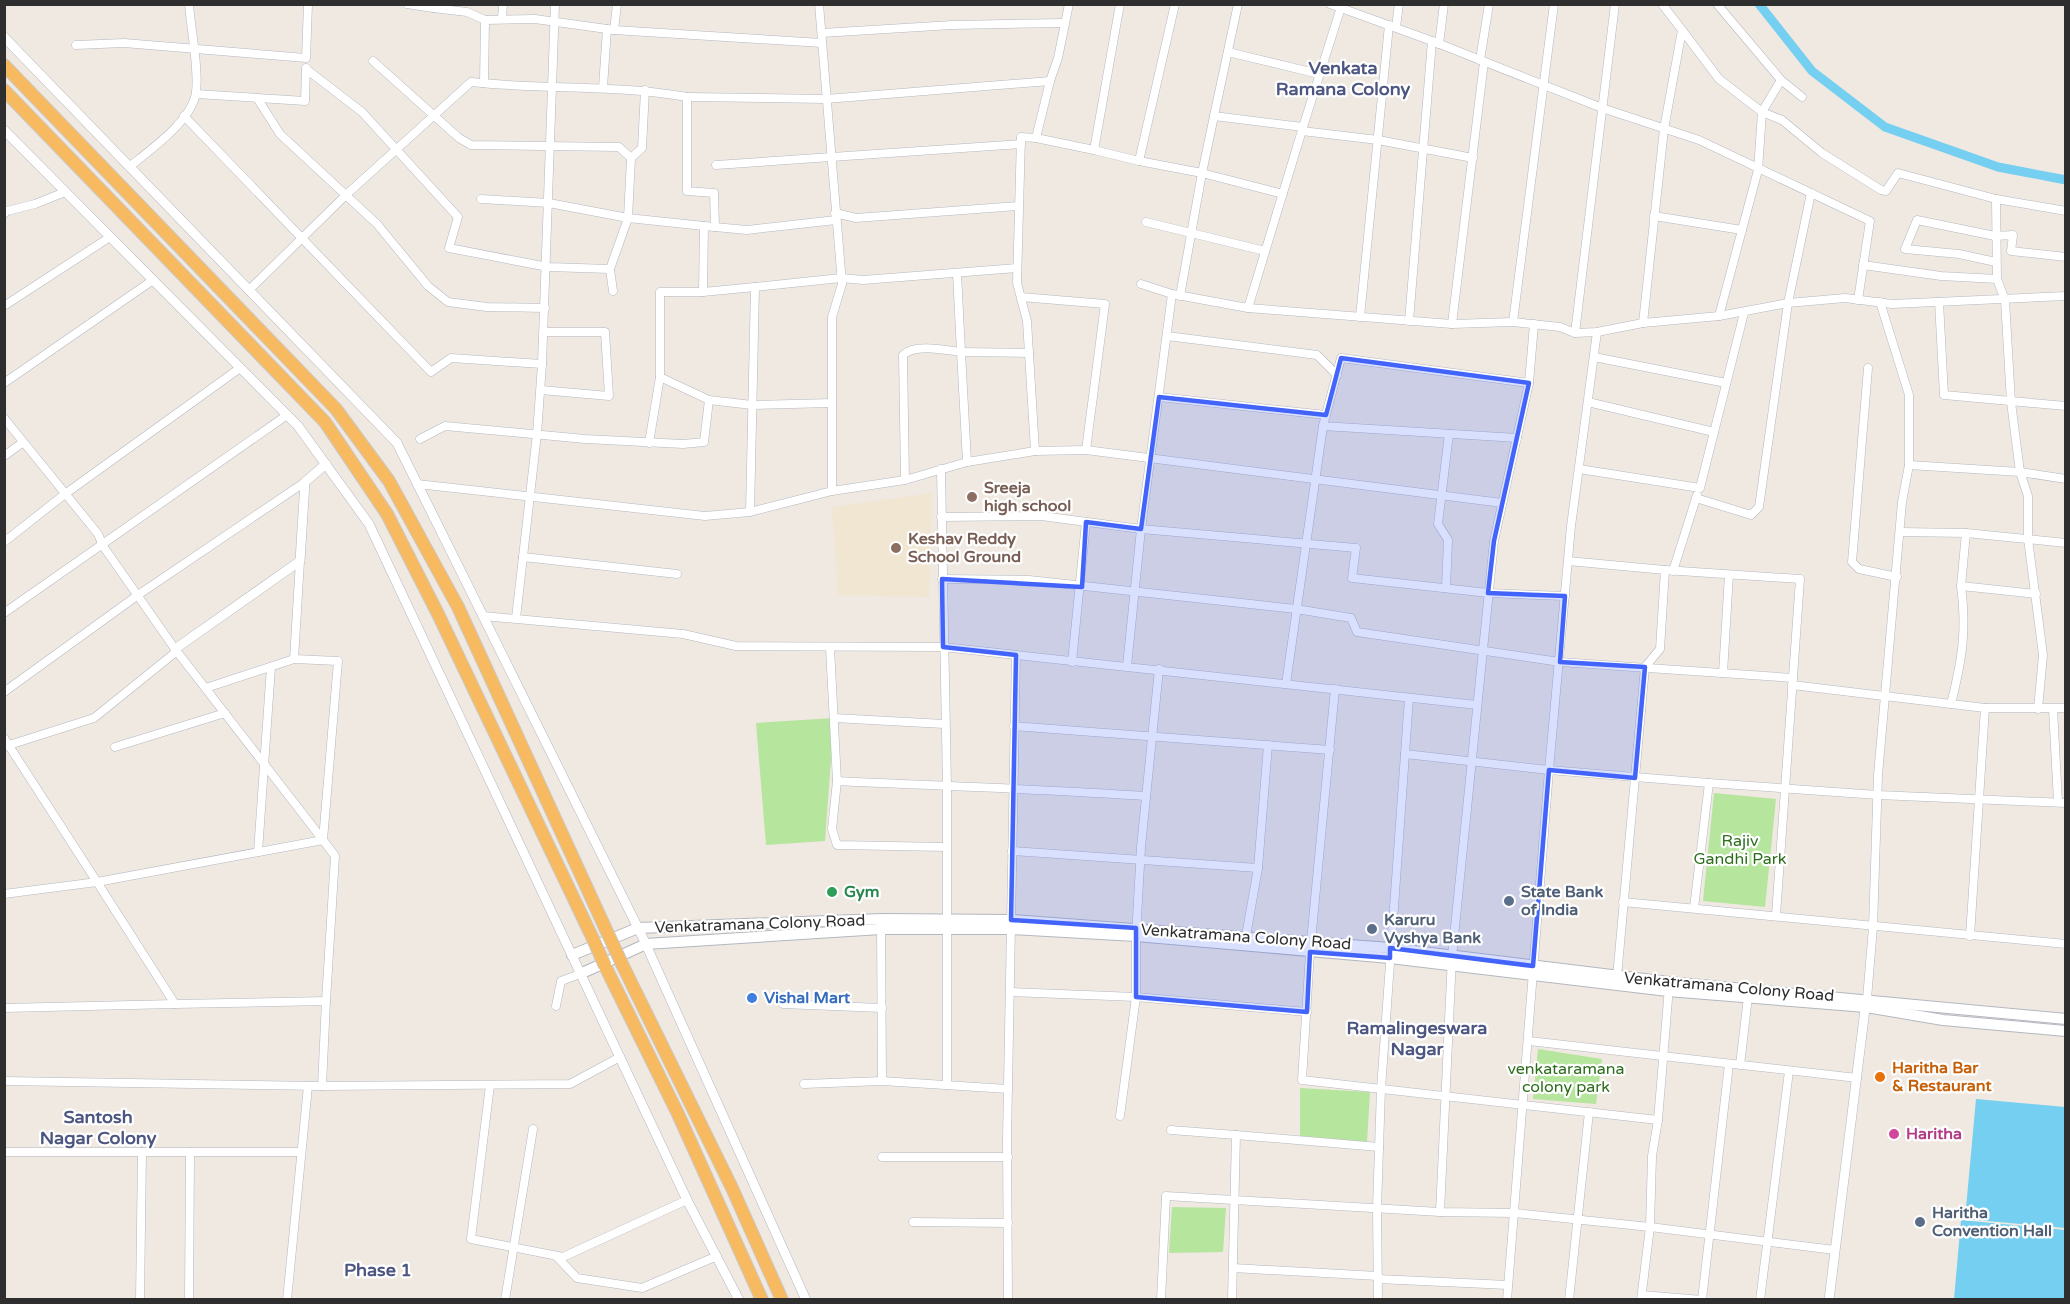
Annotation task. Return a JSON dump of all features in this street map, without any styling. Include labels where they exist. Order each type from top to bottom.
[{"type":"highway","points":[[4,66],[336,409],[389,481],[458,607],[622,964],[732,1188],[783,1299]]},
{"type":"highway","points":[[4,90],[325,422],[387,514],[438,614],[678,1114],[762,1299]]},
{"type":"main road","points":[[580,974],[646,944],[882,924]]},
{"type":"main road","name":"Venkatramana Colony Road","points":[[572,955],[638,928],[1011,924],[1246,936],[1311,946],[1390,953],[1532,971],[1617,976],[1669,987],[2066,1019]]},
{"type":"main road","points":[[1136,932],[1311,946]]},
{"type":"main road","points":[[1532,971],[1748,997],[1866,1003],[1943,1020],[2066,1031]]},
{"type":"street","points":[[129,167],[163,141],[184,116],[196,94],[189,4]]},
{"type":"street","points":[[196,94],[305,101],[308,4]]},
{"type":"street","points":[[406,4],[467,12],[485,20],[553,22],[610,30],[822,43]]},
{"type":"street","points":[[502,19],[503,4]]},
{"type":"street","points":[[516,618],[537,434],[542,364],[548,267],[549,148],[555,4]]},
{"type":"street","points":[[603,87],[610,30],[617,4]]},
{"type":"street","points":[[819,4],[841,278],[832,317],[832,491]]},
{"type":"street","points":[[1036,138],[1058,58],[1063,23],[1069,4]]},
{"type":"street","points":[[1094,150],[1120,4]]},
{"type":"street","points":[[1139,160],[1174,4]]},
{"type":"street","points":[[1127,666],[1167,336],[1191,233],[1238,4]]},
{"type":"street","points":[[1330,4],[1342,6],[1602,108],[1699,140],[1758,170],[1869,220],[1858,300]]},
{"type":"street","points":[[1360,317],[1378,140],[1393,26],[1399,4]]},
{"type":"street","points":[[1409,321],[1423,150],[1436,42],[1444,4]]},
{"type":"street","points":[[1452,324],[1489,4]]},
{"type":"street","points":[[1513,322],[1554,4]]},
{"type":"street","points":[[1575,333],[1615,4]]},
{"type":"street","points":[[1662,4],[1719,79],[1762,112],[1782,120],[1822,153],[1881,190],[1886,191],[1898,173],[1996,199],[2066,211]]},
{"type":"street","points":[[1717,4],[1781,80],[1802,97]]},
{"type":"street","points":[[1248,308],[1342,6]]},
{"type":"street","points":[[484,83],[485,20]]},
{"type":"street","points":[[822,33],[984,24],[1063,23]]},
{"type":"street","points":[[1643,323],[1664,129],[1682,30]]},
{"type":"street","points":[[4,37],[397,443],[646,944],[806,1299]]},
{"type":"street","points":[[76,45],[124,43],[306,58]]},
{"type":"street","points":[[1228,52],[1319,74]]},
{"type":"street","points":[[373,61],[459,138],[471,144],[549,148],[619,147],[631,158]]},
{"type":"street","points":[[306,69],[362,112],[458,217],[450,248],[548,267],[610,269]]},
{"type":"street","points":[[1719,316],[1758,170],[1762,112],[1781,80]]},
{"type":"street","points":[[249,290],[347,194],[471,82],[552,87],[603,87],[645,90],[687,97],[826,99],[1050,81]]},
{"type":"street","points":[[613,291],[610,269],[628,218],[631,158],[642,148],[645,90]]},
{"type":"street","points":[[687,97],[687,191],[714,193],[715,227]]},
{"type":"street","points":[[256,98],[280,134],[347,194],[377,224],[428,286],[448,302],[487,307],[545,308]]},
{"type":"street","points":[[184,116],[431,372],[451,358],[542,364]]},
{"type":"street","points":[[1214,116],[1378,140],[1473,158]]},
{"type":"street","points":[[4,130],[286,415],[326,464],[369,524],[687,1200],[740,1299]]},
{"type":"street","points":[[1035,451],[1027,321],[1017,268],[1021,137],[1036,138],[1202,173],[1283,194]]},
{"type":"street","points":[[716,165],[1021,144]]},
{"type":"street","points":[[102,191],[114,178]]},
{"type":"street","points":[[4,214],[7,211],[65,192]]},
{"type":"street","points":[[1696,498],[1751,515],[1759,507],[1788,303],[1811,194]]},
{"type":"street","points":[[481,199],[549,203],[628,218],[747,230],[836,217],[856,218],[1018,206]]},
{"type":"street","points":[[1996,199],[1997,279],[2006,300],[2011,402],[2020,472],[2028,496],[2028,539],[2037,594],[2043,655],[2038,709]]},
{"type":"street","points":[[1654,216],[1742,230]]},
{"type":"street","points":[[1996,262],[1959,254],[1905,249],[1917,220],[1995,236],[2013,235],[2011,251],[2066,257]]},
{"type":"street","points":[[1146,222],[1265,251]]},
{"type":"street","points":[[703,292],[704,226]]},
{"type":"street","points":[[4,306],[110,237]]},
{"type":"street","points":[[1863,265],[1960,279],[1997,279]]},
{"type":"street","points":[[649,443],[660,378],[660,292],[703,292],[841,278],[863,280],[1017,268]]},
{"type":"street","points":[[957,273],[967,462]]},
{"type":"street","points":[[4,383],[153,280]]},
{"type":"street","points":[[1141,284],[1176,295],[1248,308],[1452,324],[1513,322],[1560,327],[1575,333],[1597,332],[1643,323],[1744,313],[1788,303],[1858,300],[1939,302],[2066,296]]},
{"type":"street","points":[[750,512],[755,287]]},
{"type":"street","points":[[1021,297],[1105,304],[1086,450]]},
{"type":"street","points":[[1829,1299],[1866,1003],[1873,927],[1878,795],[1902,502],[1908,465],[1909,395],[1880,302]]},
{"type":"street","points":[[1939,302],[1944,395],[2066,406]]},
{"type":"street","points":[[1617,976],[1645,667],[1660,649],[1669,570],[1700,488],[1744,313]]},
{"type":"street","points":[[1440,1212],[1448,1096],[1452,962],[1488,593],[1494,541],[1529,383],[1534,324]]},
{"type":"street","points":[[540,390],[609,396],[605,332],[544,332]]},
{"type":"street","points":[[1507,1299],[1529,1041],[1532,971],[1568,561],[1597,332]]},
{"type":"street","points":[[1167,336],[1317,355],[1337,375]]},
{"type":"street","points":[[905,480],[903,355],[907,351],[916,349],[1029,353]]},
{"type":"street","points":[[1594,357],[1726,383]]},
{"type":"street","points":[[1286,684],[1323,426],[1341,358],[1529,383]]},
{"type":"street","points":[[4,542],[65,494],[240,368]]},
{"type":"street","points":[[1868,368],[1852,562],[1859,568],[1897,577]]},
{"type":"street","points":[[660,378],[709,400],[752,405],[832,403]]},
{"type":"street","points":[[1159,397],[1326,415]]},
{"type":"street","points":[[420,439],[445,426],[649,443],[704,442],[709,400]]},
{"type":"street","points":[[1588,402],[1714,432]]},
{"type":"street","points":[[4,613],[103,546],[286,415]]},
{"type":"street","points":[[4,418],[98,534],[103,546],[176,650],[335,856],[322,1086]]},
{"type":"street","points":[[1323,426],[1517,438]]},
{"type":"street","points":[[1446,588],[1448,540],[1438,524],[1449,434]]},
{"type":"street","points":[[4,456],[22,443]]},
{"type":"street","points":[[417,484],[705,516],[750,512],[832,491],[905,480],[967,462],[1035,451],[1086,450],[1502,503]]},
{"type":"street","points":[[4,692],[138,595],[305,482],[326,464]]},
{"type":"street","points":[[1908,465],[2020,472],[2066,478]]},
{"type":"street","points":[[941,469],[947,787],[947,1085]]},
{"type":"street","points":[[1579,469],[1700,488]]},
{"type":"street","points":[[294,659],[305,482]]},
{"type":"street","points":[[941,517],[1041,516],[1142,529],[1356,548],[1352,578],[1488,593],[1565,596]]},
{"type":"street","points":[[1072,662],[1082,587],[1086,522]]},
{"type":"street","points":[[1901,532],[1966,533],[2066,543]]},
{"type":"street","points":[[1951,704],[1964,652],[1965,619],[1960,586],[1966,533]]},
{"type":"street","points":[[523,557],[677,574]]},
{"type":"street","points":[[175,1004],[6,743],[94,718],[176,650],[300,561]]},
{"type":"street","points":[[1568,561],[1800,579],[1776,915]]},
{"type":"street","points":[[1723,673],[1730,575]]},
{"type":"street","points":[[942,579],[1029,580],[1135,594],[1296,609],[1351,618],[1357,632],[1560,662],[1723,673],[1985,708],[2066,708]]},
{"type":"street","points":[[1960,586],[2037,594]]},
{"type":"street","points":[[483,616],[683,634],[736,646],[944,647],[1477,705]]},
{"type":"street","points":[[830,648],[837,781],[832,829],[837,845],[946,847]]},
{"type":"street","points":[[1008,1299],[1008,1089],[1012,851],[1016,787],[1014,726],[1016,655]]},
{"type":"street","points":[[206,688],[294,659],[338,661],[323,840]]},
{"type":"street","points":[[258,852],[271,667]]},
{"type":"street","points":[[1120,1116],[1136,997],[1136,932],[1141,858],[1159,669]]},
{"type":"street","points":[[1335,689],[1311,946],[1302,1080],[1658,1120]]},
{"type":"street","points":[[1378,1299],[1379,1147],[1390,953],[1409,698]]},
{"type":"street","points":[[1970,936],[1985,708]]},
{"type":"street","points":[[1405,754],[1635,778],[1785,789],[2062,802],[2053,709]]},
{"type":"street","points":[[115,747],[225,713]]},
{"type":"street","points":[[834,718],[944,723]]},
{"type":"street","points":[[1014,726],[1330,750]]},
{"type":"street","points":[[1246,936],[1258,868],[1268,745]]},
{"type":"street","points":[[837,781],[947,787],[1016,787],[1146,796]]},
{"type":"street","points":[[1694,908],[1709,783]]},
{"type":"street","points":[[4,894],[97,882],[323,840]]},
{"type":"street","points":[[1012,851],[1141,858],[1258,868]]},
{"type":"street","points":[[1623,902],[2066,944]]},
{"type":"street","points":[[882,924],[882,1081]]},
{"type":"street","points":[[556,1006],[561,981],[580,974]]},
{"type":"street","points":[[1669,987],[1658,1120],[1652,1156],[1650,1227],[1641,1297],[1702,1299],[1729,1064]]},
{"type":"street","points":[[1010,992],[1136,997],[1307,1012]]},
{"type":"street","points":[[1740,1065],[1748,997]]},
{"type":"street","points":[[4,1008],[326,1001]]},
{"type":"street","points":[[783,1004],[882,1008]]},
{"type":"street","points":[[1529,1041],[1857,1078]]},
{"type":"street","points":[[4,1081],[308,1086],[570,1084],[620,1057]]},
{"type":"street","points":[[1760,1299],[1789,1071]]},
{"type":"street","points":[[804,1084],[882,1081],[1008,1089]]},
{"type":"street","points":[[490,1084],[471,1239],[563,1257],[687,1200]]},
{"type":"street","points":[[287,1299],[308,1086]]},
{"type":"street","points":[[1569,1299],[1589,1112]]},
{"type":"street","points":[[505,1299],[533,1130]]},
{"type":"street","points":[[1171,1130],[1379,1147]]},
{"type":"street","points":[[1232,1299],[1236,1135]]},
{"type":"street","points":[[4,1152],[301,1152]]},
{"type":"street","points":[[140,1299],[142,1152]]},
{"type":"street","points":[[189,1299],[190,1152]]},
{"type":"street","points":[[882,1157],[1008,1157]]},
{"type":"street","points":[[1161,1299],[1166,1196],[1440,1212],[1515,1213],[1835,1250]]},
{"type":"street","points":[[913,1222],[1008,1223]]},
{"type":"street","points":[[555,1255],[578,1278],[642,1288],[717,1256]]},
{"type":"street","points":[[1233,1268],[1508,1285]]},
{"type":"highlighted area","points":[[1341,358],[1529,383],[1494,541],[1488,593],[1565,596],[1560,662],[1645,667],[1635,778],[1549,770],[1533,966],[1390,948],[1390,958],[1310,952],[1307,1012],[1136,997],[1136,928],[1011,920],[1016,655],[943,647],[942,579],[1082,587],[1086,522],[1141,529],[1159,397],[1326,415]]},
{"type":"shaded area","points":[[932,493],[929,597],[838,595],[832,507]]},
{"type":"green space","points":[[834,718],[825,841],[766,845],[756,723]]},
{"type":"green space","name":"Rajiv Gandhi Park","points":[[1714,793],[1776,799],[1765,907],[1703,901]]},
{"type":"green space","name":"venkataramana colony park","points":[[1538,1049],[1602,1059],[1596,1104],[1533,1099]]},
{"type":"green space","points":[[1300,1088],[1370,1092],[1367,1142],[1300,1136]]},
{"type":"green space","points":[[1172,1207],[1226,1208],[1223,1252],[1169,1253]]},
{"type":"water","points":[[1976,1099],[2065,1107],[2065,1228],[1965,1219]]},
{"type":"water","points":[[1961,1220],[2065,1230],[2064,1299],[1954,1299]]},
{"type":"waterway","points":[[1759,4],[1812,71],[1885,127],[1998,167],[2066,180]]},
{"type":"place","name":"Sreeja high school","points":[[972,497]]},
{"type":"place","name":"Keshav Reddy School Ground","points":[[896,548]]},
{"type":"place","name":"Gym","points":[[832,892]]},
{"type":"place","name":"State Bank of India","points":[[1509,901]]},
{"type":"place","name":"Karuru Vyshya Bank","points":[[1372,929]]},
{"type":"place","name":"Vishal Mart","points":[[752,998]]},
{"type":"place","name":"Haritha Bar & Restaurant","points":[[1880,1077]]},
{"type":"place","name":"Haritha","points":[[1894,1134]]},
{"type":"place","name":"Haritha Convention Hall","points":[[1920,1222]]},
{"type":"district","name":"Venkata Ramana Colony","points":[[1343,78]]},
{"type":"district","name":"Ramalingeswara Nagar","points":[[1417,1038]]},
{"type":"district","name":"Santosh Nagar Colony","points":[[98,1127]]},
{"type":"district","name":"Phase 1","points":[[378,1270]]}]
